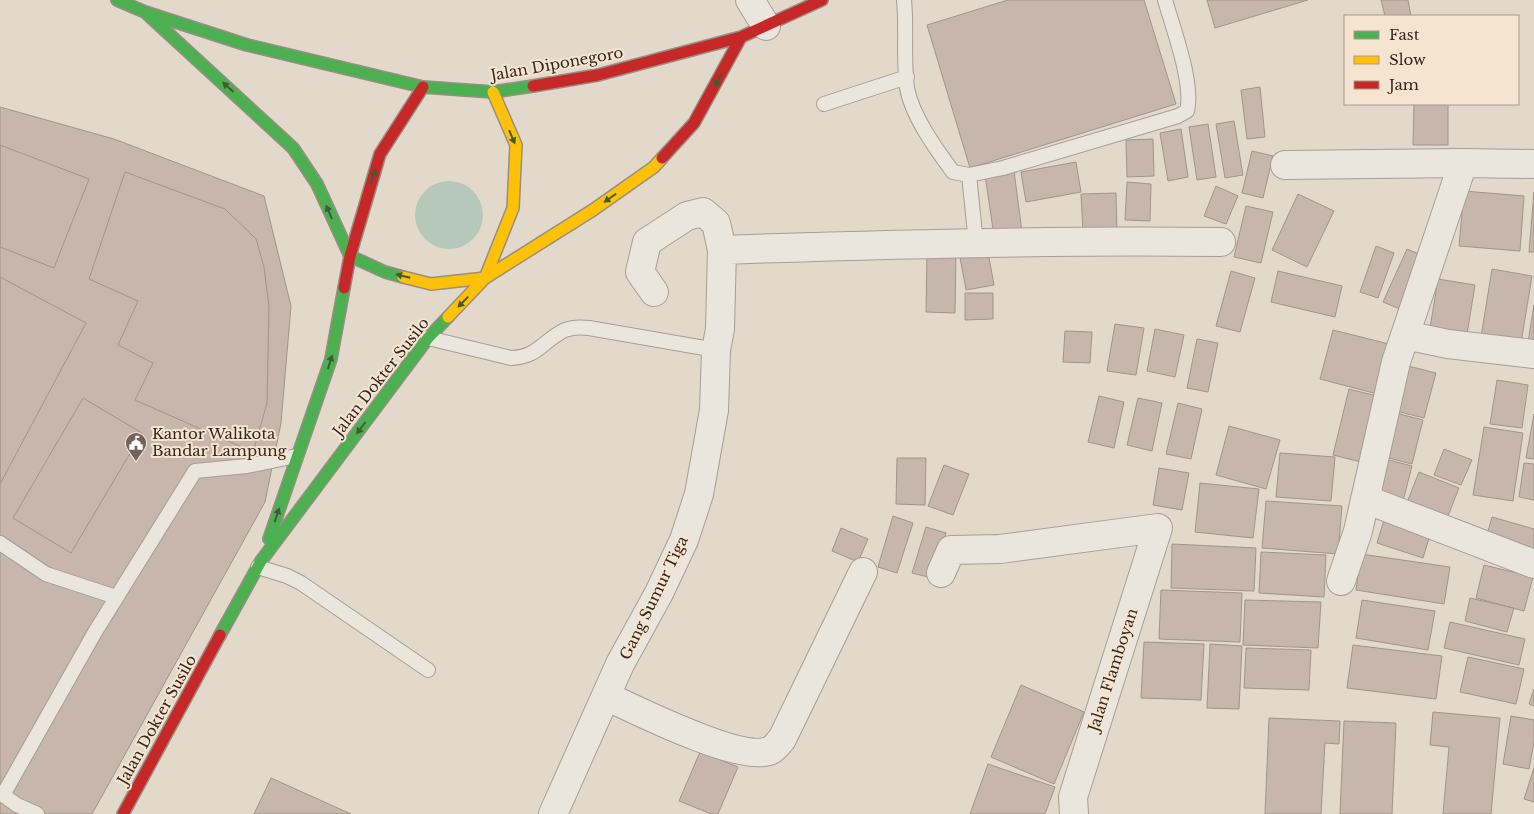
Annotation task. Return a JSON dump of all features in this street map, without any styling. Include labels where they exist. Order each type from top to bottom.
[{"type":"main road","name":"Jalan Diponegoro","points":[[117,0],[145,12],[247,45],[423,87],[493,92],[598,75],[741,37],[822,0]]},
{"type":"main road","points":[[145,12],[293,148],[317,184],[350,256],[385,272],[431,284],[486,278],[593,210],[654,167],[694,123],[741,37]]},
{"type":"main road","name":"Jalan Dokter Susilo","points":[[260,564],[331,359],[350,256],[380,154],[423,87]]},
{"type":"main road","name":"Jalan Dokter Susilo","points":[[122,814],[260,564],[428,338],[486,278],[513,208],[516,145],[493,92]]},
{"type":"street","points":[[750,0],[766,26]]},
{"type":"street","points":[[1341,581],[1358,531],[1390,386],[1463,163]]},
{"type":"street","points":[[1285,165],[1534,164]]},
{"type":"street","name":"Gang Sumur Tiga","points":[[553,814],[606,696],[684,540],[699,494],[714,410],[716,350],[720,329],[722,250],[716,223],[703,212],[687,216],[647,242],[640,272],[654,292]]},
{"type":"street","points":[[722,250],[976,242],[1221,242]]},
{"type":"street","points":[[1406,335],[1448,344],[1534,354]]},
{"type":"street","points":[[1365,499],[1534,564]]},
{"type":"street","name":"Jalan Flamboyan","points":[[941,573],[951,550],[1000,549],[1158,528],[1073,797],[1074,814]]},
{"type":"street","points":[[606,696],[690,734],[732,749],[758,752],[772,750],[782,739],[863,572]]},
{"type":"lane","points":[[904,0],[907,78],[914,110],[940,155],[953,172],[969,175],[1004,168],[1178,116],[1187,111],[1190,102],[1185,73],[1164,0]]},
{"type":"lane","points":[[824,104],[907,78]]},
{"type":"lane","points":[[969,175],[976,242]]},
{"type":"lane","points":[[428,338],[511,358],[524,358],[566,330],[576,327],[716,350]]},
{"type":"lane","points":[[37,814],[17,805],[2,794],[116,597],[196,471],[247,466],[296,456]]},
{"type":"lane","points":[[0,543],[46,574],[116,597]]},
{"type":"lane","points":[[260,564],[301,583],[428,670]]},
{"type":"shaded area","points":[[442,181],[456,181],[468,186],[478,196],[483,208],[483,222],[478,234],[468,244],[456,249],[442,249],[430,244],[420,234],[415,222],[415,208],[420,196],[430,186]]},
{"type":"building","points":[[1008,0],[1144,0],[1176,104],[970,168],[927,25]]},
{"type":"building","points":[[1207,0],[1308,0],[1215,28]]},
{"type":"building","points":[[1381,0],[1408,0],[1411,15],[1385,15]]},
{"type":"building","points":[[1260,87],[1265,137],[1247,139],[1241,90]]},
{"type":"building","points":[[1414,105],[1448,105],[1448,145],[1413,145]]},
{"type":"building","name":"Kantor Walikota Bandar Lampung","points":[[0,107],[114,139],[264,196],[291,306],[281,423],[265,502],[92,814],[0,814]]},
{"type":"building","points":[[1234,121],[1243,175],[1225,178],[1216,124]]},
{"type":"building","points":[[1208,124],[1216,177],[1197,180],[1189,127]]},
{"type":"building","points":[[1181,129],[1188,177],[1168,181],[1160,133]]},
{"type":"building","points":[[1153,139],[1154,176],[1127,177],[1126,140]]},
{"type":"building","points":[[0,145],[89,179],[54,268],[0,247]]},
{"type":"building","points":[[1252,151],[1273,156],[1263,198],[1242,193]]},
{"type":"building","points":[[1076,162],[1081,192],[1026,202],[1021,172]]},
{"type":"building","points":[[1014,171],[1022,232],[994,236],[985,175]]},
{"type":"building","points":[[125,172],[225,209],[256,239],[264,267],[269,307],[267,403],[253,452],[135,400],[153,363],[118,345],[138,301],[89,279]]},
{"type":"building","points":[[1127,182],[1151,184],[1150,221],[1125,220]]},
{"type":"building","points":[[1216,186],[1238,196],[1226,224],[1204,216]]},
{"type":"building","points":[[1464,191],[1524,196],[1520,251],[1459,246]]},
{"type":"building","points":[[1534,192],[1534,252],[1529,252]]},
{"type":"building","points":[[1116,193],[1117,232],[1083,233],[1081,194]]},
{"type":"building","points":[[1298,194],[1334,211],[1307,267],[1272,250]]},
{"type":"building","points":[[1246,206],[1273,212],[1261,263],[1234,257]]},
{"type":"building","points":[[1376,246],[1394,253],[1378,298],[1360,292]]},
{"type":"building","points":[[987,247],[994,285],[966,290],[959,252]]},
{"type":"building","points":[[1407,249],[1426,257],[1402,310],[1383,302]]},
{"type":"building","points":[[927,252],[956,252],[955,313],[926,312]]},
{"type":"building","points":[[1492,269],[1532,276],[1520,349],[1480,343]]},
{"type":"building","points":[[1231,271],[1255,278],[1240,332],[1216,326]]},
{"type":"building","points":[[1278,271],[1342,286],[1335,317],[1271,302]]},
{"type":"building","points":[[0,277],[86,323],[0,484]]},
{"type":"building","points":[[1438,279],[1475,285],[1467,334],[1430,328]]},
{"type":"building","points":[[965,293],[993,293],[993,319],[965,320]]},
{"type":"building","points":[[1534,305],[1534,343],[1528,342]]},
{"type":"building","points":[[1115,324],[1144,328],[1136,375],[1107,371]]},
{"type":"building","points":[[1155,329],[1184,335],[1175,377],[1147,371]]},
{"type":"building","points":[[1333,330],[1397,346],[1385,396],[1320,379]]},
{"type":"building","points":[[1065,331],[1092,332],[1090,363],[1063,362]]},
{"type":"building","points":[[1197,339],[1218,343],[1208,392],[1187,388]]},
{"type":"building","points":[[1404,365],[1436,373],[1424,418],[1392,410]]},
{"type":"building","points":[[1497,380],[1528,385],[1522,428],[1490,424]]},
{"type":"building","points":[[1349,389],[1381,397],[1365,463],[1333,455]]},
{"type":"building","points":[[1099,396],[1124,402],[1114,448],[1088,442]]},
{"type":"building","points":[[83,398],[142,433],[71,553],[13,518]]},
{"type":"building","points":[[1138,398],[1162,403],[1152,451],[1127,445]]},
{"type":"building","points":[[1178,403],[1202,409],[1191,459],[1166,454]]},
{"type":"building","points":[[1392,412],[1423,420],[1412,464],[1381,456]]},
{"type":"building","points":[[1534,414],[1534,459],[1526,458]]},
{"type":"building","points":[[1229,426],[1280,440],[1266,489],[1216,475]]},
{"type":"building","points":[[1484,427],[1523,433],[1513,501],[1473,495]]},
{"type":"building","points":[[1444,449],[1472,460],[1461,485],[1434,475]]},
{"type":"building","points":[[1280,453],[1335,457],[1331,501],[1276,497]]},
{"type":"building","points":[[897,458],[926,458],[925,505],[896,504]]},
{"type":"building","points":[[1381,458],[1412,466],[1403,501],[1372,493]]},
{"type":"building","points":[[1524,463],[1534,464],[1534,500],[1519,497]]},
{"type":"building","points":[[944,465],[969,474],[953,515],[928,506]]},
{"type":"building","points":[[1159,468],[1189,473],[1182,510],[1153,505]]},
{"type":"building","points":[[1419,472],[1459,488],[1446,521],[1406,505]]},
{"type":"building","points":[[1200,483],[1259,489],[1253,538],[1195,532]]},
{"type":"building","points":[[1266,501],[1342,506],[1338,554],[1262,548]]},
{"type":"building","points":[[1388,507],[1434,522],[1423,558],[1377,543]]},
{"type":"building","points":[[893,516],[913,523],[897,573],[878,567]]},
{"type":"building","points":[[1492,517],[1534,529],[1534,571],[1481,556]]},
{"type":"building","points":[[926,527],[946,533],[932,578],[912,573]]},
{"type":"building","points":[[841,528],[868,539],[858,562],[832,551]]},
{"type":"building","points":[[1172,544],[1256,548],[1254,591],[1171,588]]},
{"type":"building","points":[[1261,552],[1326,555],[1324,597],[1259,593]]},
{"type":"building","points":[[1361,554],[1450,567],[1444,604],[1356,590]]},
{"type":"building","points":[[1484,565],[1533,577],[1524,611],[1476,598]]},
{"type":"building","points":[[1161,590],[1242,593],[1240,642],[1159,639]]},
{"type":"building","points":[[1470,598],[1514,608],[1507,632],[1465,621]]},
{"type":"building","points":[[1245,600],[1321,602],[1318,648],[1243,645]]},
{"type":"building","points":[[1362,600],[1435,611],[1428,650],[1356,638]]},
{"type":"building","points":[[1450,622],[1525,639],[1519,665],[1444,648]]},
{"type":"building","points":[[1144,642],[1204,644],[1201,700],[1141,698]]},
{"type":"building","points":[[1210,644],[1242,646],[1239,709],[1207,708]]},
{"type":"building","points":[[1353,645],[1442,656],[1436,699],[1347,688]]},
{"type":"building","points":[[1246,648],[1311,650],[1309,690],[1244,688]]},
{"type":"building","points":[[1468,657],[1524,669],[1516,704],[1460,692]]},
{"type":"building","points":[[1021,685],[1084,712],[1054,784],[991,757]]},
{"type":"building","points":[[1534,689],[1534,706],[1529,704]]},
{"type":"building","points":[[1433,712],[1500,718],[1491,814],[1443,814],[1449,747],[1430,745]]},
{"type":"building","points":[[1511,716],[1534,720],[1534,742],[1529,769],[1503,764]]},
{"type":"building","points":[[1269,718],[1340,721],[1339,744],[1325,743],[1321,814],[1265,814]]},
{"type":"building","points":[[1344,721],[1396,723],[1392,814],[1340,814]]},
{"type":"building","points":[[700,752],[738,767],[718,814],[711,814],[679,801]]},
{"type":"building","points":[[988,764],[1055,787],[1045,814],[970,814]]},
{"type":"building","points":[[1534,768],[1534,802],[1524,799]]},
{"type":"building","points":[[271,778],[351,814],[254,814]]},
{"type":"traffic: fast","points":[[117,0],[145,12],[247,45],[423,87],[493,92],[533,86]]},
{"type":"traffic: fast","points":[[145,12],[293,148],[317,184],[350,256],[385,272],[403,277]]},
{"type":"traffic: fast","points":[[269,539],[331,359],[344,288]]},
{"type":"traffic: fast","points":[[220,635],[261,561],[428,338],[448,317]]},
{"type":"traffic: slow","points":[[448,317],[485,278],[513,208],[516,145],[493,92]]},
{"type":"traffic: slow","points":[[403,277],[431,284],[485,278],[593,210],[654,167],[662,158]]},
{"type":"traffic: jam","points":[[533,86],[598,75],[741,37],[822,0]]},
{"type":"traffic: jam","points":[[662,158],[694,123],[741,37]]},
{"type":"traffic: jam","points":[[344,288],[350,256],[380,154],[423,87]]},
{"type":"traffic: jam","points":[[123,814],[220,635]]},
{"type":"place","name":"Kantor Walikota Bandar Lampung","points":[[136,462]]}]
